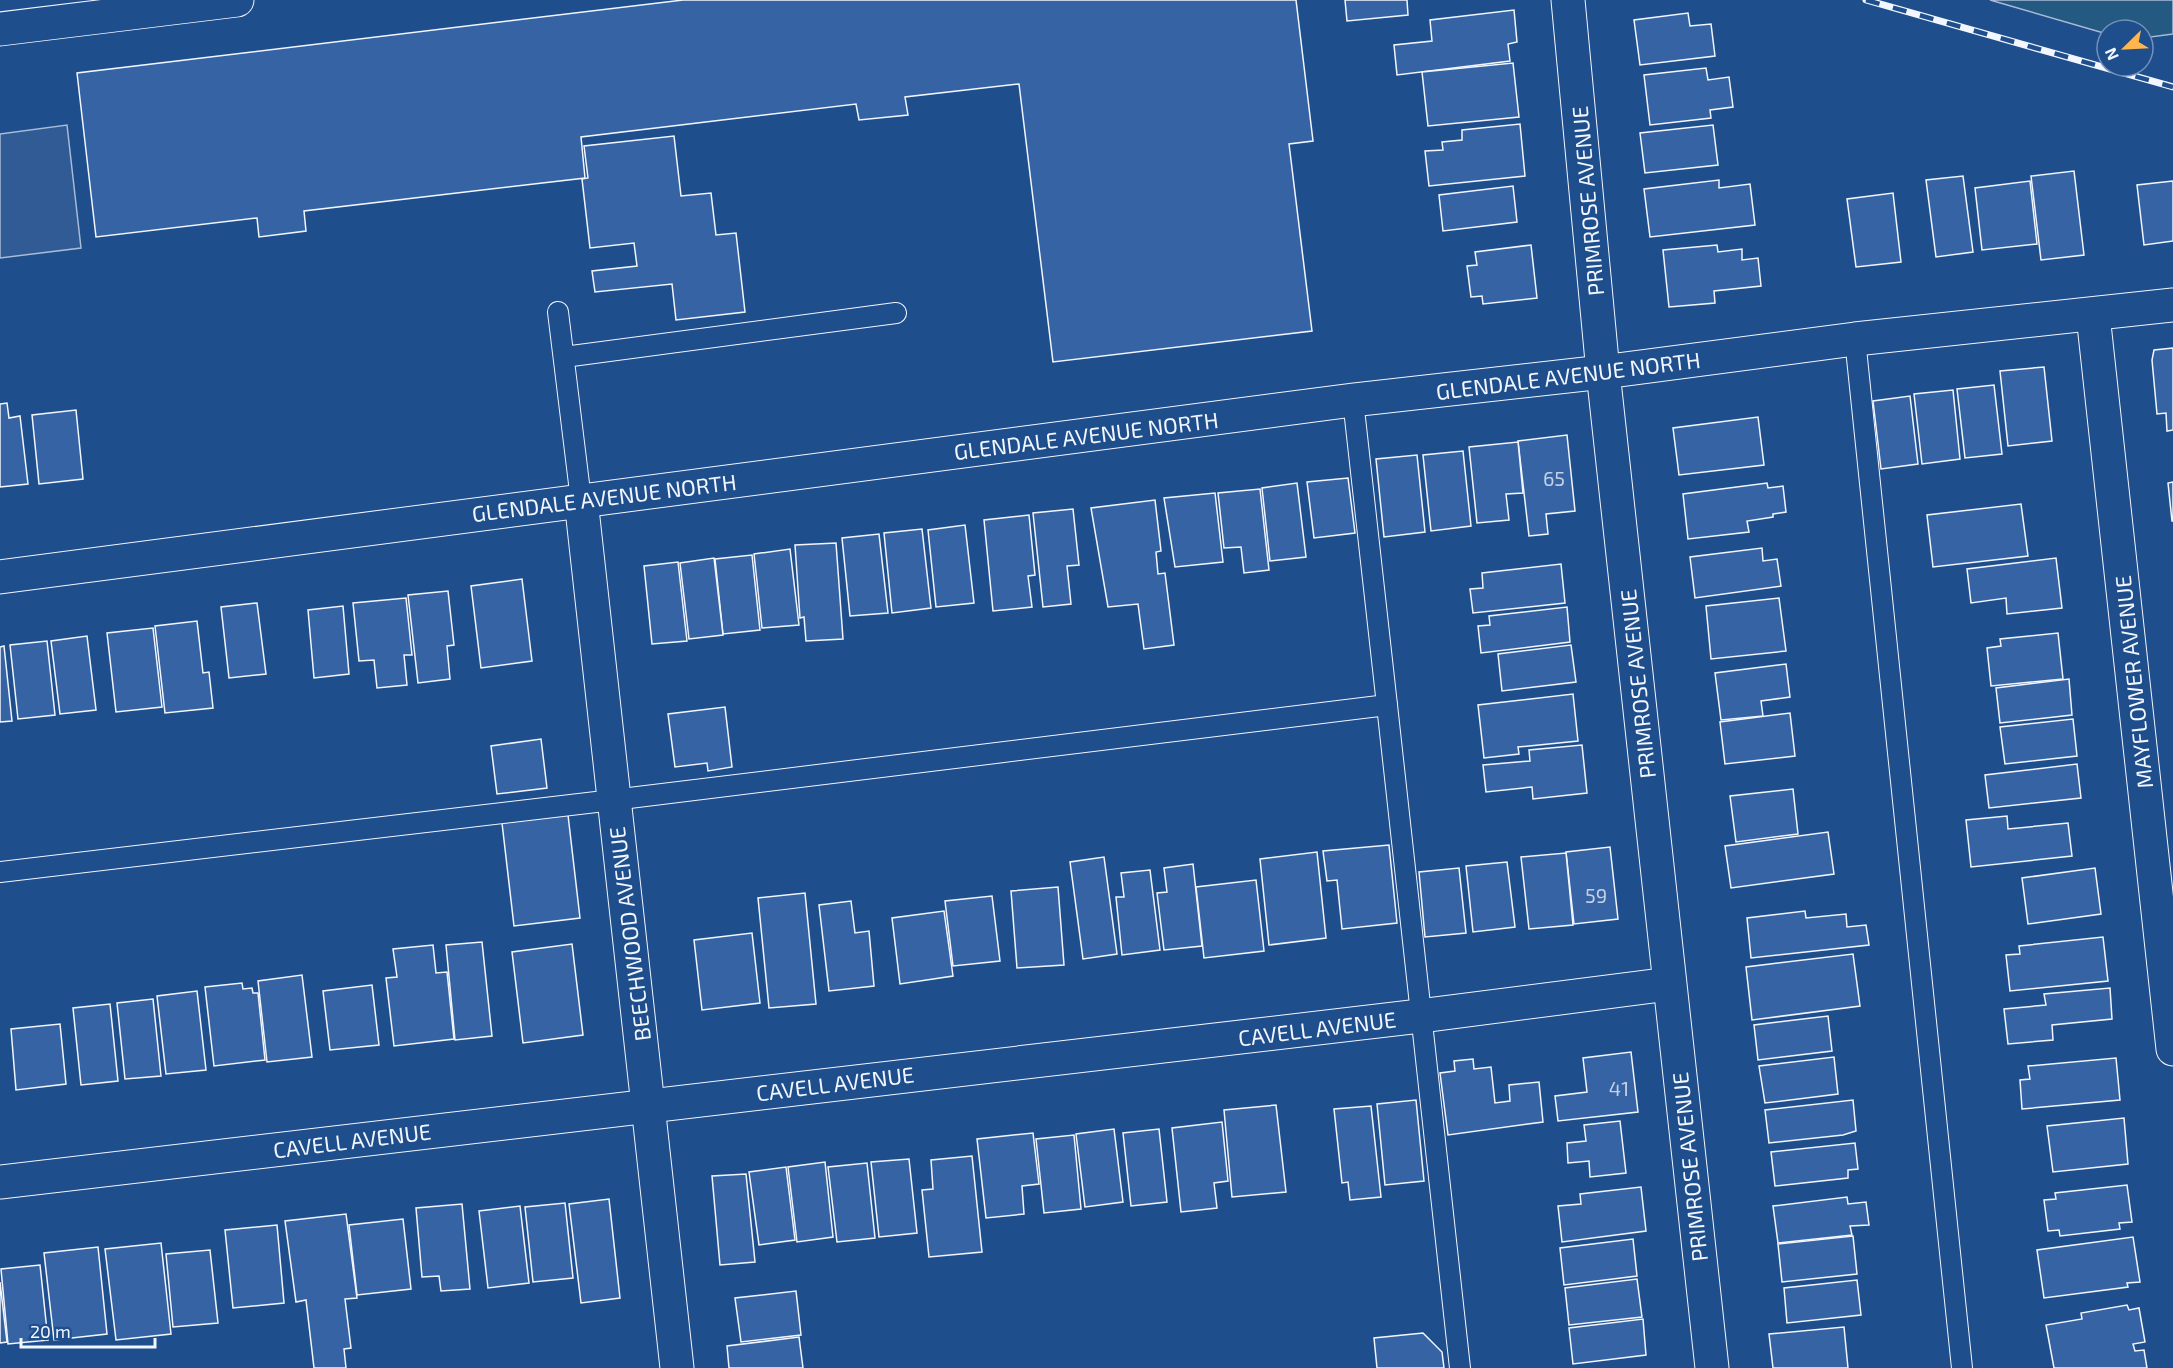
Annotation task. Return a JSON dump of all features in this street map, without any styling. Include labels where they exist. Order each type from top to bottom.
[{"type":"street","points":[[0,29],[237,0]]},
{"type":"street","name":"PRIMROSE AVENUE","points":[[1568,0],[1603,372],[1712,1368]]},
{"type":"street","name":"GLENDALE AVENUE NORTH","points":[[0,577],[1353,400],[1603,372],[1856,339],[2173,305]]},
{"type":"street","name":"MAYFLOWER AVENUE","points":[[2093,315],[2173,1049]]},
{"type":"street","name":"BEECHWOOD AVENUE","points":[[581,500],[677,1368]]},
{"type":"street","name":"CAVELL AVENUE","points":[[0,1182],[1420,1016],[1669,984]]},
{"type":"lane","points":[[558,312],[581,500]]},
{"type":"lane","points":[[564,357],[896,313]]},
{"type":"lane","points":[[1856,339],[1962,1368]]},
{"type":"lane","points":[[1353,400],[1460,1368]]},
{"type":"lane","points":[[0,872],[1387,705]]},
{"type":"shaded area","points":[[1990,0],[2173,0],[2173,34],[2155,36],[2155,18],[2095,18],[2095,31]]},
{"type":"shaded area","points":[[67,125],[81,248],[0,258],[0,134]]},
{"type":"building","points":[[683,0],[1296,0],[1313,141],[1289,144],[1312,331],[1053,362],[1019,84],[905,97],[908,115],[859,120],[856,104],[581,137],[585,178],[304,211],[306,231],[259,237],[257,218],[96,237],[77,73]]},
{"type":"building","points":[[1345,0],[1407,0],[1408,15],[1347,21]]},
{"type":"building","points":[[1514,10],[1517,42],[1508,44],[1510,61],[1397,75],[1394,45],[1432,41],[1430,20]]},
{"type":"building","points":[[1688,13],[1690,26],[1711,24],[1715,56],[1640,65],[1634,20]]},
{"type":"building","points":[[1513,63],[1519,117],[1428,126],[1422,72]]},
{"type":"building","points":[[1706,68],[1708,80],[1729,77],[1733,107],[1710,110],[1711,118],[1650,125],[1644,75]]},
{"type":"building","points":[[1520,124],[1525,176],[1429,186],[1425,151],[1443,150],[1442,142],[1462,140],[1462,130]]},
{"type":"building","points":[[1713,125],[1718,165],[1645,173],[1640,133]]},
{"type":"building","points":[[674,136],[681,196],[711,193],[716,235],[736,233],[745,312],[676,320],[672,284],[595,292],[592,271],[637,266],[634,243],[590,248],[582,179],[588,178],[584,146]]},
{"type":"building","points":[[2074,171],[2084,255],[2041,260],[2031,176]]},
{"type":"building","points":[[1963,176],[1973,252],[1936,257],[1926,180]]},
{"type":"building","points":[[1719,180],[1719,188],[1750,184],[1755,225],[1650,237],[1644,189]]},
{"type":"building","points":[[2030,181],[2037,244],[1982,250],[1975,188]]},
{"type":"building","points":[[2173,181],[2173,241],[2144,245],[2137,185]]},
{"type":"building","points":[[1513,186],[1517,222],[1443,231],[1439,195]]},
{"type":"building","points":[[1893,193],[1901,262],[1856,267],[1847,199]]},
{"type":"building","points":[[1531,245],[1537,298],[1483,304],[1482,296],[1471,297],[1467,266],[1477,265],[1475,252]]},
{"type":"building","points":[[1717,245],[1718,252],[1742,249],[1742,260],[1758,258],[1761,286],[1714,291],[1715,303],[1669,307],[1663,250]]},
{"type":"building","points":[[2173,348],[2173,430],[2167,431],[2166,413],[2157,414],[2152,360],[2154,350]]},
{"type":"building","points":[[2044,367],[2052,441],[2008,446],[2000,371]]},
{"type":"building","points":[[1994,385],[2002,454],[1965,458],[1957,389]]},
{"type":"building","points":[[1953,390],[1960,459],[1922,464],[1914,394]]},
{"type":"building","points":[[1910,396],[1918,464],[1881,469],[1873,401]]},
{"type":"building","points":[[7,403],[9,418],[20,416],[28,484],[0,487],[0,404]]},
{"type":"building","points":[[76,410],[83,479],[39,484],[32,415]]},
{"type":"building","points":[[1758,417],[1764,465],[1679,475],[1673,428]]},
{"type":"building","points":[[1567,435],[1575,511],[1546,514],[1548,534],[1529,536],[1518,441]]},
{"type":"building","points":[[1518,442],[1523,493],[1506,494],[1509,520],[1477,523],[1469,447]]},
{"type":"building","points":[[1463,451],[1471,526],[1431,531],[1423,455]]},
{"type":"building","points":[[1417,455],[1425,532],[1384,537],[1376,459]]},
{"type":"building","points":[[1348,478],[1355,533],[1314,538],[1307,482]]},
{"type":"building","points":[[2173,482],[2173,521],[2172,521],[2168,483]]},
{"type":"building","points":[[1297,483],[1306,557],[1270,561],[1262,488]]},
{"type":"building","points":[[1767,483],[1768,488],[1783,486],[1786,512],[1773,514],[1773,517],[1747,521],[1749,532],[1688,539],[1683,494]]},
{"type":"building","points":[[1260,489],[1269,570],[1244,573],[1241,547],[1224,548],[1218,493]]},
{"type":"building","points":[[1215,493],[1223,562],[1175,567],[1164,498]]},
{"type":"building","points":[[1155,500],[1161,551],[1156,552],[1158,574],[1165,573],[1174,645],[1144,649],[1138,604],[1108,607],[1091,508]]},
{"type":"building","points":[[2021,504],[2028,556],[1933,567],[1927,515]]},
{"type":"building","points":[[1073,509],[1079,565],[1067,566],[1071,604],[1043,607],[1033,513]]},
{"type":"building","points":[[1029,515],[1035,575],[1028,576],[1032,607],[993,611],[984,520]]},
{"type":"building","points":[[965,525],[974,603],[936,607],[928,530]]},
{"type":"building","points":[[922,529],[931,608],[892,613],[884,533]]},
{"type":"building","points":[[879,534],[888,613],[850,616],[842,538]]},
{"type":"building","points":[[836,543],[843,639],[806,641],[804,617],[800,618],[795,545]]},
{"type":"building","points":[[1762,548],[1763,561],[1777,559],[1781,586],[1695,598],[1690,557]]},
{"type":"building","points":[[790,549],[799,625],[762,628],[754,554]]},
{"type":"building","points":[[752,555],[760,630],[723,634],[715,559]]},
{"type":"building","points":[[714,558],[723,635],[689,639],[680,563]]},
{"type":"building","points":[[2056,558],[2062,608],[2007,614],[2006,598],[1971,603],[1967,569]]},
{"type":"building","points":[[678,562],[687,641],[652,644],[644,566]]},
{"type":"building","points":[[1561,564],[1565,603],[1473,613],[1470,589],[1483,588],[1482,573]]},
{"type":"building","points":[[522,579],[532,661],[481,668],[471,586]]},
{"type":"building","points":[[448,591],[454,645],[447,646],[450,679],[418,683],[408,595]]},
{"type":"building","points":[[406,598],[412,655],[404,655],[407,685],[377,688],[374,660],[359,661],[353,603]]},
{"type":"building","points":[[1779,598],[1786,651],[1711,659],[1706,606]]},
{"type":"building","points":[[257,603],[266,674],[229,678],[221,607]]},
{"type":"building","points":[[343,606],[349,674],[314,678],[308,610]]},
{"type":"building","points":[[1567,607],[1570,642],[1481,653],[1478,626],[1490,625],[1489,616]]},
{"type":"building","points":[[197,621],[203,673],[209,672],[213,708],[165,713],[155,626]]},
{"type":"building","points":[[153,628],[162,707],[116,712],[107,633]]},
{"type":"building","points":[[2058,633],[2063,679],[1991,686],[1987,648],[2001,646],[2000,639]]},
{"type":"building","points":[[87,636],[96,710],[60,714],[51,641]]},
{"type":"building","points":[[47,641],[55,715],[18,719],[10,645]]},
{"type":"building","points":[[1571,645],[1576,682],[1502,691],[1498,654]]},
{"type":"building","points":[[4,646],[12,721],[0,722],[0,647]]},
{"type":"building","points":[[1786,664],[1790,697],[1761,701],[1763,716],[1721,720],[1715,673]]},
{"type":"building","points":[[2069,679],[2072,715],[2000,723],[1996,688]]},
{"type":"building","points":[[1573,694],[1578,741],[1518,747],[1519,754],[1484,758],[1478,705]]},
{"type":"building","points":[[725,707],[732,767],[708,771],[707,763],[675,767],[668,714]]},
{"type":"building","points":[[1790,713],[1795,756],[1725,764],[1720,722]]},
{"type":"building","points":[[2073,719],[2077,756],[2005,764],[2000,727]]},
{"type":"building","points":[[541,739],[547,788],[497,794],[491,746]]},
{"type":"building","points":[[1582,745],[1587,793],[1533,799],[1532,787],[1486,792],[1483,765],[1530,761],[1529,750]]},
{"type":"building","points":[[2077,764],[2081,798],[1989,808],[1985,775]]},
{"type":"building","points":[[1793,789],[1798,834],[1736,842],[1730,796]]},
{"type":"building","points":[[568,815],[580,918],[514,926],[502,823]]},
{"type":"building","points":[[2007,816],[2008,829],[2068,823],[2072,856],[1971,867],[1966,820]]},
{"type":"building","points":[[1828,832],[1834,874],[1731,888],[1725,846]]},
{"type":"building","points":[[1389,845],[1397,923],[1342,929],[1337,880],[1327,881],[1323,851]]},
{"type":"building","points":[[1610,847],[1618,919],[1574,924],[1566,852]]},
{"type":"building","points":[[1317,852],[1326,938],[1269,945],[1260,859]]},
{"type":"building","points":[[1566,853],[1573,925],[1529,929],[1521,857]]},
{"type":"building","points":[[1104,857],[1117,954],[1083,959],[1070,862]]},
{"type":"building","points":[[1507,862],[1515,927],[1473,932],[1466,866]]},
{"type":"building","points":[[1193,864],[1202,946],[1164,950],[1157,893],[1167,892],[1164,868]]},
{"type":"building","points":[[1459,868],[1466,933],[1425,937],[1419,872]]},
{"type":"building","points":[[2095,868],[2101,914],[2028,924],[2022,878]]},
{"type":"building","points":[[1150,870],[1160,950],[1122,955],[1116,897],[1124,897],[1121,873]]},
{"type":"building","points":[[1256,880],[1264,951],[1204,958],[1196,887]]},
{"type":"building","points":[[1058,887],[1064,965],[1017,968],[1011,891]]},
{"type":"building","points":[[805,893],[816,1004],[769,1008],[758,898]]},
{"type":"building","points":[[992,896],[1000,961],[953,966],[945,901]]},
{"type":"building","points":[[851,901],[855,933],[869,931],[874,986],[829,991],[819,905]]},
{"type":"building","points":[[944,911],[953,976],[900,984],[892,918]]},
{"type":"building","points":[[1805,911],[1806,918],[1846,914],[1847,927],[1866,925],[1869,945],[1751,958],[1747,918]]},
{"type":"building","points":[[752,933],[760,1003],[702,1010],[694,940]]},
{"type":"building","points":[[2103,937],[2108,981],[2010,991],[2006,955],[2020,954],[2019,946]]},
{"type":"building","points":[[482,942],[492,1036],[455,1040],[446,945]]},
{"type":"building","points":[[572,944],[583,1035],[523,1043],[512,952]]},
{"type":"building","points":[[433,945],[436,973],[447,972],[454,1039],[394,1046],[386,978],[397,977],[393,949]]},
{"type":"building","points":[[1853,954],[1860,1006],[1752,1020],[1746,967]]},
{"type":"building","points":[[302,975],[312,1057],[267,1062],[258,981]]},
{"type":"building","points":[[242,983],[243,989],[252,988],[253,993],[258,993],[265,1060],[214,1066],[205,987]]},
{"type":"building","points":[[372,985],[379,1045],[330,1050],[323,991]]},
{"type":"building","points":[[2110,988],[2112,1019],[2052,1025],[2053,1040],[2008,1044],[2004,1009],[2046,1005],[2044,994]]},
{"type":"building","points":[[197,991],[206,1070],[166,1074],[157,996]]},
{"type":"building","points":[[153,999],[161,1076],[125,1079],[117,1003]]},
{"type":"building","points":[[110,1004],[118,1081],[81,1085],[73,1008]]},
{"type":"building","points":[[1828,1016],[1832,1051],[1758,1060],[1754,1025]]},
{"type":"building","points":[[60,1024],[66,1084],[16,1090],[11,1029]]},
{"type":"building","points":[[1631,1052],[1638,1112],[1558,1121],[1555,1096],[1587,1092],[1583,1058]]},
{"type":"building","points":[[1834,1057],[1838,1094],[1765,1103],[1759,1066]]},
{"type":"building","points":[[2116,1058],[2120,1100],[2022,1109],[2020,1080],[2030,1079],[2028,1066]]},
{"type":"building","points":[[1473,1059],[1474,1069],[1491,1067],[1495,1103],[1510,1101],[1509,1085],[1539,1082],[1543,1122],[1448,1135],[1440,1073],[1455,1071],[1454,1061]]},
{"type":"building","points":[[1416,1100],[1424,1181],[1385,1185],[1377,1104]]},
{"type":"building","points":[[1853,1100],[1856,1131],[1843,1135],[1769,1143],[1765,1110]]},
{"type":"building","points":[[1276,1105],[1286,1192],[1232,1197],[1224,1110]]},
{"type":"building","points":[[1371,1106],[1381,1197],[1350,1200],[1348,1182],[1342,1183],[1334,1109]]},
{"type":"building","points":[[2124,1118],[2128,1164],[2053,1172],[2047,1126]]},
{"type":"building","points":[[1620,1121],[1626,1173],[1590,1177],[1589,1161],[1568,1163],[1567,1143],[1586,1141],[1584,1125]]},
{"type":"building","points":[[1222,1122],[1228,1181],[1214,1183],[1217,1208],[1181,1212],[1172,1128]]},
{"type":"building","points":[[1114,1129],[1123,1202],[1085,1207],[1076,1134]]},
{"type":"building","points":[[1159,1129],[1167,1202],[1131,1206],[1123,1133]]},
{"type":"building","points":[[1033,1133],[1039,1184],[1022,1186],[1024,1214],[986,1218],[977,1139]]},
{"type":"building","points":[[1074,1135],[1081,1209],[1044,1213],[1036,1139]]},
{"type":"building","points":[[1855,1143],[1858,1169],[1848,1170],[1848,1178],[1775,1186],[1771,1152]]},
{"type":"building","points":[[972,1156],[982,1252],[929,1257],[922,1190],[933,1189],[931,1160]]},
{"type":"building","points":[[909,1159],[917,1233],[879,1237],[871,1162]]},
{"type":"building","points":[[825,1162],[833,1237],[797,1242],[788,1167]]},
{"type":"building","points":[[867,1163],[875,1238],[837,1242],[828,1167]]},
{"type":"building","points":[[786,1167],[795,1240],[759,1245],[749,1172]]},
{"type":"building","points":[[746,1174],[755,1262],[720,1265],[712,1176]]},
{"type":"building","points":[[2127,1185],[2132,1222],[2119,1223],[2120,1229],[2060,1236],[2059,1230],[2048,1231],[2044,1200],[2056,1199],[2055,1193]]},
{"type":"building","points":[[1641,1187],[1646,1231],[1562,1242],[1558,1206],[1581,1204],[1580,1194]]},
{"type":"building","points":[[1847,1197],[1848,1204],[1866,1202],[1869,1225],[1850,1226],[1852,1235],[1778,1243],[1773,1206]]},
{"type":"building","points":[[609,1199],[620,1298],[581,1303],[569,1204]]},
{"type":"building","points":[[565,1203],[573,1278],[533,1282],[525,1207]]},
{"type":"building","points":[[462,1204],[470,1289],[441,1291],[439,1276],[422,1277],[416,1208]]},
{"type":"building","points":[[520,1206],[529,1283],[488,1288],[479,1211]]},
{"type":"building","points":[[346,1214],[357,1298],[345,1299],[351,1348],[344,1349],[346,1368],[314,1368],[306,1300],[296,1302],[285,1221]]},
{"type":"building","points":[[403,1219],[411,1289],[357,1295],[349,1225]]},
{"type":"building","points":[[277,1225],[284,1303],[233,1308],[225,1230]]},
{"type":"building","points":[[1853,1236],[1857,1274],[1782,1282],[1778,1244]]},
{"type":"building","points":[[2133,1237],[2140,1282],[2127,1283],[2128,1287],[2044,1298],[2037,1250]]},
{"type":"building","points":[[1633,1239],[1637,1276],[1564,1285],[1560,1248]]},
{"type":"building","points":[[161,1243],[171,1334],[116,1340],[105,1249]]},
{"type":"building","points":[[98,1247],[107,1334],[54,1340],[44,1253]]},
{"type":"building","points":[[210,1250],[218,1323],[173,1327],[166,1254]]},
{"type":"building","points":[[40,1265],[48,1340],[8,1344],[1,1269]]},
{"type":"building","points":[[1637,1279],[1642,1317],[1569,1325],[1565,1288]]},
{"type":"building","points":[[1857,1280],[1861,1315],[1787,1323],[1784,1288]]},
{"type":"building","points":[[0,1282],[7,1342],[0,1343]]},
{"type":"building","points":[[796,1291],[801,1335],[741,1342],[735,1298]]},
{"type":"building","points":[[2127,1305],[2129,1310],[2139,1308],[2145,1342],[2133,1344],[2135,1351],[2144,1350],[2147,1368],[2054,1368],[2046,1325],[2082,1319],[2081,1313]]},
{"type":"building","points":[[1643,1319],[1646,1355],[1573,1364],[1569,1328]]},
{"type":"building","points":[[1844,1327],[1848,1368],[1773,1368],[1769,1334]]},
{"type":"building","points":[[1423,1333],[1442,1352],[1444,1368],[1377,1368],[1374,1338]]},
{"type":"building","points":[[799,1337],[803,1368],[729,1368],[727,1346]]},
{"type":"railway","points":[[1866,0],[2173,87]]}]
